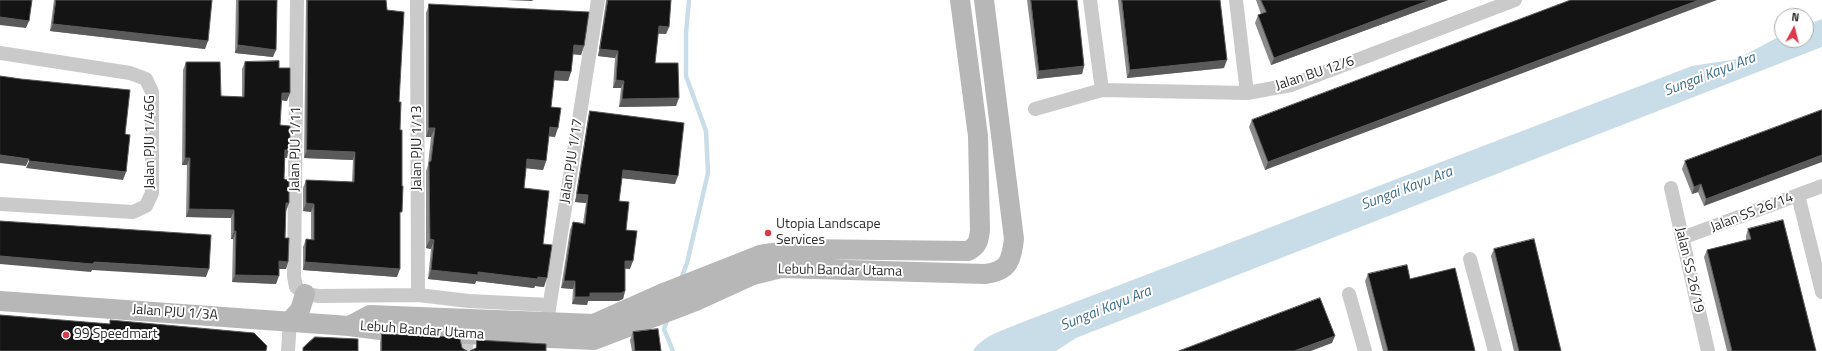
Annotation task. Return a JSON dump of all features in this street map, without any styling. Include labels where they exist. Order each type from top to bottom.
[{"type":"main road","name":"Lebuh Bandar Utama","points":[[467,326],[548,314],[594,324],[662,315],[753,275],[781,268],[843,260],[968,251],[973,248],[978,244],[980,230],[978,136],[960,0]]},
{"type":"main road","name":"Lebuh Bandar Utama","points":[[349,326],[370,315],[594,340],[666,292],[760,255],[799,250],[843,260],[985,274],[997,272],[1004,268],[1009,262],[1014,239],[984,0]]},
{"type":"main road","points":[[290,321],[300,310],[305,294]]},
{"type":"main road","name":"Jalan PJU 1/3A","points":[[0,301],[349,326]]},
{"type":"street","name":"Jalan PJU 1/11","points":[[297,0],[294,276],[296,287],[305,294]]},
{"type":"street","points":[[1090,0],[1102,90]]},
{"type":"street","points":[[1236,0],[1247,93]]},
{"type":"street","name":"Jalan BU 12/6","points":[[1035,109],[1102,90],[1247,93],[1291,85],[1515,0]]},
{"type":"street","points":[[417,2],[432,5]]},
{"type":"street","name":"Jalan PJU 1/13","points":[[417,2],[418,295]]},
{"type":"street","points":[[580,12],[596,6]]},
{"type":"street","name":"Jalan PJU 1/17","points":[[548,314],[596,6]]},
{"type":"street","name":"Jalan PJU 1/46G","points":[[0,53],[130,73],[146,79],[152,92],[152,194],[146,206],[133,212],[0,204]]},
{"type":"street","points":[[978,136],[999,129]]},
{"type":"street","name":"Jalan SS 26/14","points":[[1682,238],[1822,186]]},
{"type":"street","name":"Jalan SS 26/19","points":[[1671,188],[1708,351]]},
{"type":"street","points":[[1798,195],[1822,292]]},
{"type":"street","points":[[1470,259],[1495,351]]},
{"type":"street","points":[[305,294],[319,296],[418,295],[467,326]]},
{"type":"street","points":[[1349,294],[1364,351]]},
{"type":"street","points":[[288,351],[290,321]]},
{"type":"water","name":"Sungai Kayu Ara","points":[[1822,19],[1822,47],[1076,338],[1056,351],[973,351],[986,338],[1015,325],[1692,66],[1737,59],[1774,39],[1774,48],[1814,48],[1814,22]]},
{"type":"building","points":[[0,0],[32,0],[29,21],[0,17]]},
{"type":"building","points":[[56,0],[212,0],[208,41],[53,24]]},
{"type":"building","points":[[239,0],[277,0],[276,50],[238,45]]},
{"type":"building","points":[[308,0],[386,0],[387,10],[404,12],[399,102],[401,102],[400,130],[402,130],[403,186],[402,212],[400,212],[400,269],[305,262],[306,239],[314,240],[314,204],[306,203],[306,180],[354,182],[355,152],[307,150]]},
{"type":"building","points":[[608,0],[671,0],[669,27],[659,26],[655,63],[678,63],[679,98],[622,99],[624,81],[616,80],[618,51],[600,49]]},
{"type":"building","points":[[1031,0],[1077,0],[1084,66],[1039,71]]},
{"type":"building","points":[[1122,0],[1220,0],[1227,60],[1130,70]]},
{"type":"building","points":[[1261,0],[1430,0],[1274,58],[1258,15],[1266,12]]},
{"type":"building","points":[[1571,0],[1699,0],[1268,162],[1252,120]]},
{"type":"building","points":[[429,4],[589,12],[584,46],[574,45],[571,72],[555,71],[551,107],[561,108],[558,128],[550,127],[546,161],[527,159],[524,188],[549,191],[543,244],[552,245],[547,278],[538,277],[537,279],[478,272],[478,275],[431,270],[434,240],[430,239],[429,162],[431,161],[435,128],[429,128]]},
{"type":"building","points":[[279,61],[279,68],[290,68],[290,93],[282,93],[280,125],[290,126],[290,150],[285,150],[284,179],[289,180],[289,203],[286,203],[285,238],[289,238],[288,262],[279,261],[279,276],[235,275],[236,231],[234,231],[234,210],[189,209],[190,158],[185,158],[186,62],[220,62],[221,96],[244,97],[245,62]]},
{"type":"building","points":[[0,76],[130,90],[125,134],[130,135],[126,172],[29,161],[29,159],[0,155]]},
{"type":"building","points":[[1822,110],[1822,155],[1706,199],[1701,184],[1694,187],[1685,161]]},
{"type":"building","points":[[590,111],[684,123],[678,176],[623,170],[619,201],[629,202],[626,230],[637,231],[633,261],[625,261],[625,291],[621,293],[590,293],[590,297],[575,297],[575,281],[564,281],[573,222],[585,224],[588,195],[577,194]]},
{"type":"building","points":[[1783,220],[1816,351],[1732,351],[1707,250],[1751,239],[1748,229]]},
{"type":"building","points":[[0,221],[211,235],[209,269],[94,262],[93,264],[0,256]]},
{"type":"building","points":[[1534,239],[1561,351],[1519,351],[1494,249]]},
{"type":"building","points":[[1407,265],[1410,279],[1455,268],[1475,351],[1388,351],[1368,274]]},
{"type":"building","points":[[1320,298],[1335,336],[1294,351],[1179,351]]},
{"type":"building","points":[[0,315],[110,324],[110,320],[254,333],[267,346],[266,351],[0,351]]},
{"type":"building","points":[[658,329],[661,351],[635,351],[633,332]]},
{"type":"building","points":[[382,334],[456,337],[460,339],[462,348],[467,351],[382,351]]},
{"type":"building","points":[[315,337],[358,339],[358,351],[303,351],[303,348]]},
{"type":"building","points":[[477,340],[546,344],[546,351],[470,351],[476,348]]},
{"type":"waterway","points":[[681,279],[687,263],[708,173],[706,131],[686,76],[686,33],[689,0]]},
{"type":"waterway","points":[[668,318],[664,329],[673,351]]},
{"type":"place","name":"Utopia Landscape Services","points":[[768,233]]},
{"type":"place","name":"99 Speedmart","points":[[66,335]]}]
